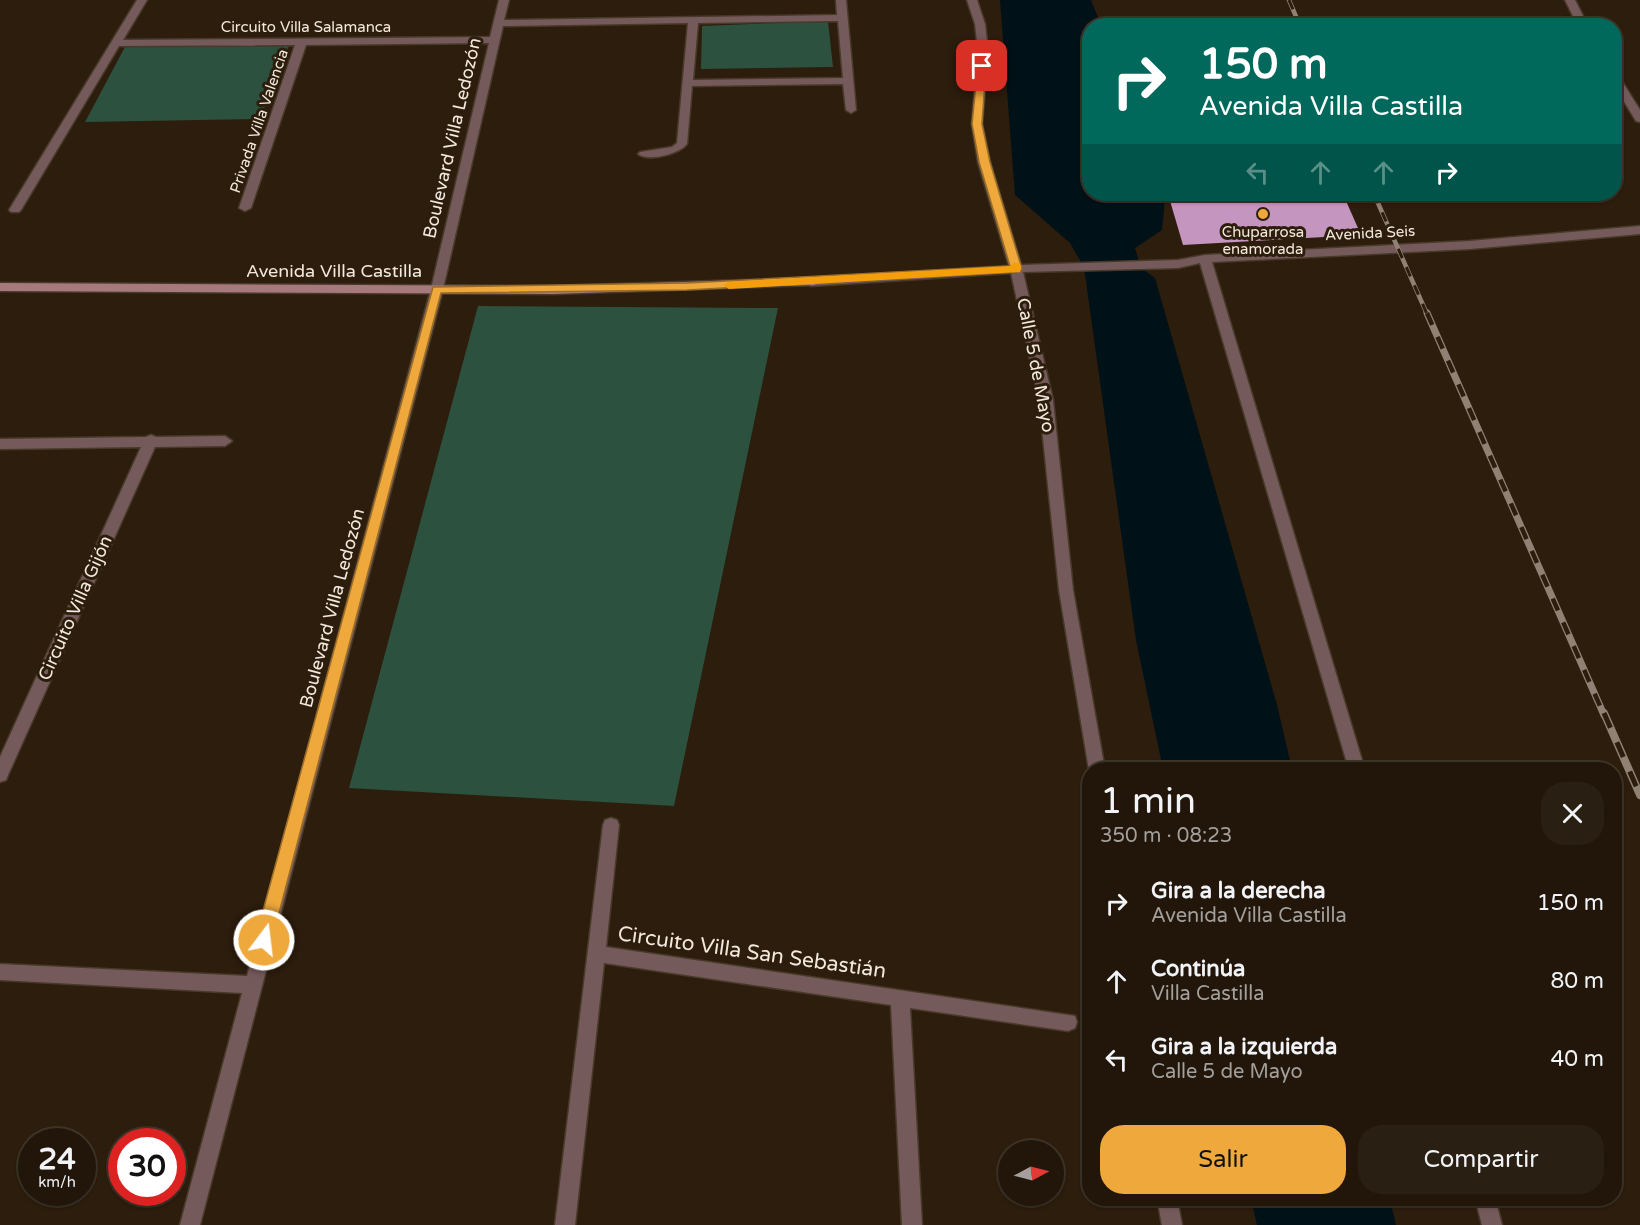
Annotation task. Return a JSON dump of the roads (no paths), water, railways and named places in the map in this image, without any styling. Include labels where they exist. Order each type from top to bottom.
[{"type":"street","points":[[15,210],[142,0]]},
{"type":"street","name":"Boulevard Villa Ledozón","points":[[190,1225],[437,289],[504,0]]},
{"type":"street","points":[[841,0],[851,110]]},
{"type":"street","name":"Calle 5 de Mayo","points":[[972,0],[980,24],[983,51],[977,124],[984,162],[1016,269],[1046,400],[1066,590],[1095,762]]},
{"type":"street","points":[[1569,0],[1579,18]]},
{"type":"street","points":[[499,23],[843,18]]},
{"type":"street","points":[[644,154],[675,150],[682,144],[693,21]]},
{"type":"street","name":"Circuito Villa Salamanca","points":[[117,43],[495,40]]},
{"type":"street","name":"Privada Villa Valencia","points":[[245,208],[301,42]]},
{"type":"street","points":[[688,83],[848,81]]},
{"type":"street","points":[[1622,90],[1640,119]]},
{"type":"street","name":"Avenida Seis","points":[[811,282],[1065,266],[1178,264],[1205,260],[1470,245],[1640,230]]},
{"type":"street","points":[[1205,260],[1355,762]]},
{"type":"street","name":"Avenida Villa Castilla","points":[[0,287],[553,290],[811,282]]},
{"type":"street","name":"Circuito Villa Gijón","points":[[0,775],[151,441]]},
{"type":"street","points":[[0,444],[225,441]]},
{"type":"street","name":"Circuito Villa San Sebastián","points":[[565,1225],[611,825]]},
{"type":"street","name":"Circuito Villa San Sebastián","points":[[596,954],[1068,1022]]},
{"type":"street","points":[[0,972],[252,985]]},
{"type":"street","name":"Circuito Villa San Sebastián","points":[[900,998],[912,1225]]},
{"type":"street","points":[[1168,1206],[1172,1225]]},
{"type":"street","points":[[1487,1206],[1492,1225]]},
{"type":"railway","points":[[1289,0],[1297,18]]},
{"type":"railway","points":[[1377,201],[1427,314]]},
{"type":"railway","points":[[1427,313],[1604,715]]},
{"type":"railway","points":[[1604,713],[1640,795]]},
{"type":"place","name":"Chuparrosa enamorada","points":[[1263,214]]}]
